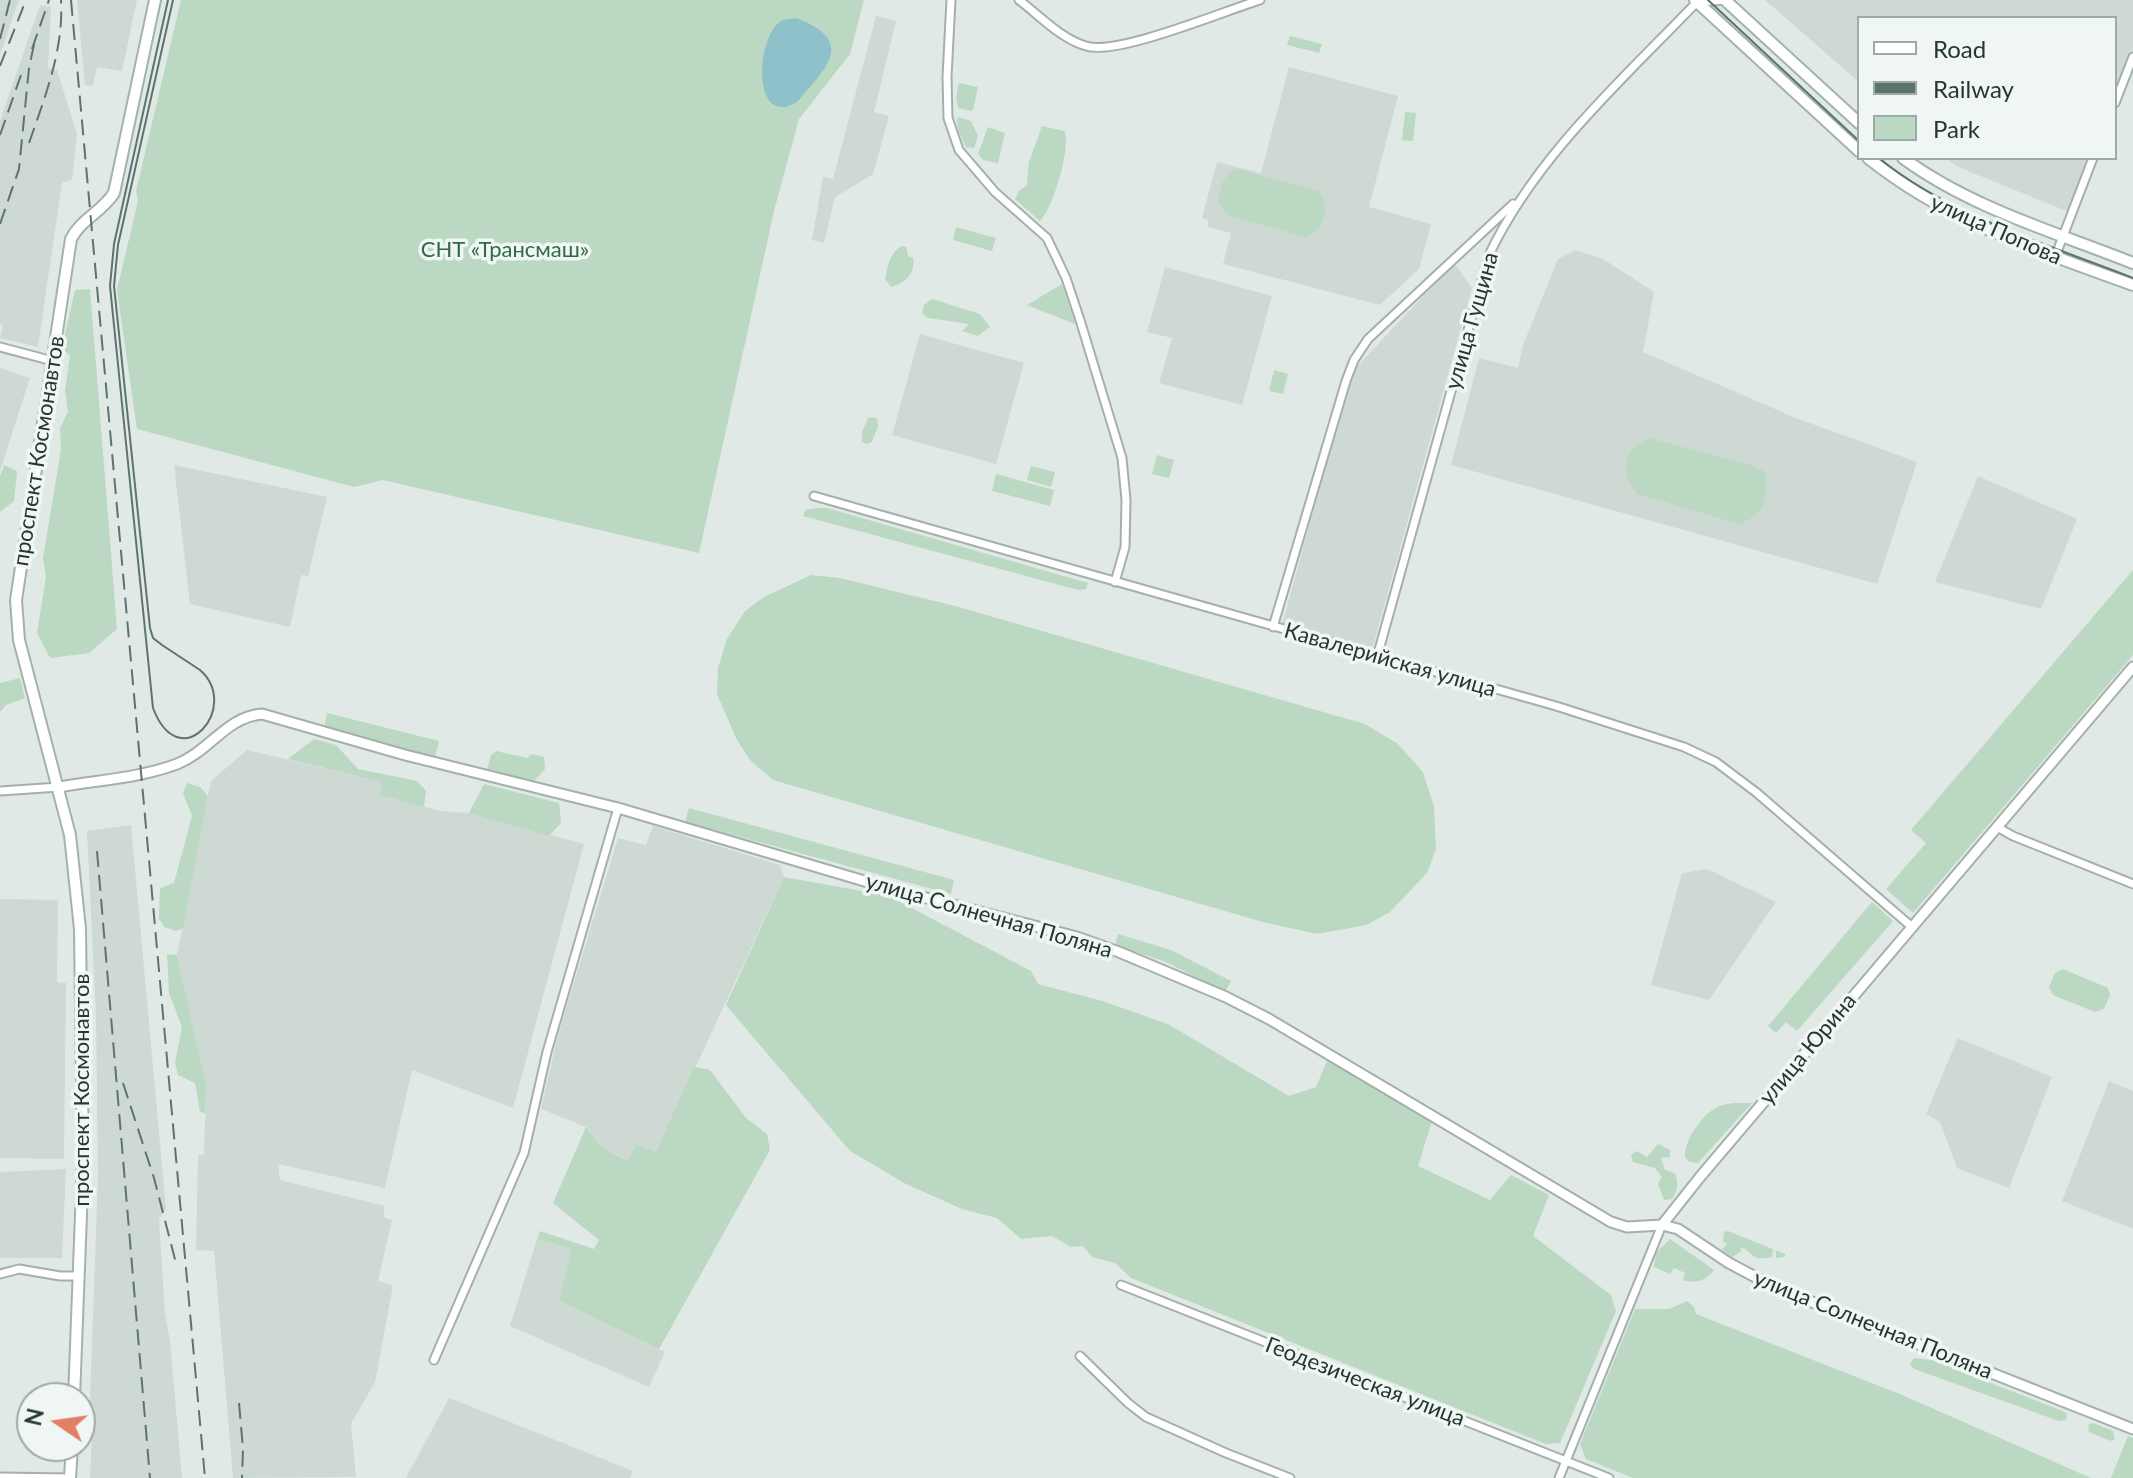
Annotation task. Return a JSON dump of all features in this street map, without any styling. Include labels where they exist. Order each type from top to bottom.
[{"type":"main road","name":"проспект Космонавтов","points":[[75,1382],[83,1162],[81,942],[76,878],[59,787],[19,640],[16,600],[71,239],[82,222],[100,211],[114,193],[155,0]]},
{"type":"main road","points":[[1727,0],[1857,121]]},
{"type":"main road","points":[[1696,1],[1857,149]]},
{"type":"main road","name":"улица Попова","points":[[1871,160],[1948,212],[2055,257],[2133,285]]},
{"type":"main road","name":"улица Попова","points":[[1906,160],[1971,199],[2133,263]]},
{"type":"street","points":[[951,0],[948,118],[959,150],[995,192],[1047,238],[1076,306],[1122,458],[1126,500],[1125,547],[1115,582]]},
{"type":"street","points":[[1019,0],[1075,42],[1102,48],[1132,42],[1260,0]]},
{"type":"street","points":[[1696,1],[1727,0]]},
{"type":"street","name":"улица Гущина","points":[[1377,657],[1489,255],[1520,197],[1584,119],[1696,1]]},
{"type":"street","points":[[2117,98],[2133,57]]},
{"type":"street","points":[[2055,257],[2092,160]]},
{"type":"street","points":[[1273,627],[1354,360],[1368,339],[1520,197]]},
{"type":"street","points":[[0,347],[53,361]]},
{"type":"street","name":"Кавалерийская улица","points":[[814,496],[1556,706],[1684,747],[1708,758],[1757,793],[1912,927]]},
{"type":"street","name":"улица Юрина","points":[[1559,1478],[1662,1225],[2133,667]]},
{"type":"street","name":"улица Солнечная Поляна","points":[[59,787],[177,764],[201,750],[240,718],[262,714],[391,751],[618,808],[888,888],[1077,937],[1152,965],[1269,1019],[1611,1222],[1640,1228],[1662,1225],[1678,1229],[1729,1263],[1774,1287],[2133,1429]]},
{"type":"street","points":[[0,791],[59,787]]},
{"type":"street","points":[[434,1360],[524,1153],[547,1052],[618,808]]},
{"type":"street","points":[[1997,827],[2133,884]]},
{"type":"street","points":[[0,1274],[19,1269],[79,1276]]},
{"type":"street","name":"Геодезическая улица","points":[[1121,1285],[1609,1478]]},
{"type":"street","points":[[1080,1356],[1146,1417],[1290,1478]]},
{"type":"street","points":[[0,1477],[70,1478]]},
{"type":"shaded area","points":[[0,0],[19,0],[0,55]]},
{"type":"shaded area","points":[[77,0],[137,0],[122,71],[97,67],[93,86],[85,85]]},
{"type":"shaded area","points":[[1765,0],[2133,0],[2133,48],[2117,89],[2117,16],[1857,16],[1857,80]]},
{"type":"shaded area","points":[[40,5],[51,7],[48,68],[57,70],[77,134],[72,179],[62,183],[38,347],[0,338],[3,325],[0,324],[0,121]]},
{"type":"shaded area","points":[[876,16],[896,21],[874,112],[889,116],[873,174],[835,197],[824,243],[812,240],[823,177],[833,179]]},
{"type":"shaded area","points":[[1289,67],[1398,96],[1369,207],[1431,224],[1419,269],[1380,305],[1223,264],[1231,233],[1207,227],[1209,220],[1202,218],[1217,162],[1261,173]]},
{"type":"shaded area","points":[[1949,160],[2089,160],[2069,212],[1958,167]]},
{"type":"shaded area","points":[[1575,250],[1603,259],[1654,292],[1643,352],[1796,418],[1917,462],[1877,584],[1451,465],[1479,358],[1518,368],[1523,345],[1558,259]]},
{"type":"shaded area","points":[[1454,263],[1472,288],[1372,650],[1282,625],[1351,373]]},
{"type":"shaded area","points":[[1165,267],[1272,296],[1242,405],[1159,383],[1172,338],[1147,332]]},
{"type":"shaded area","points":[[920,334],[1024,363],[996,464],[892,435]]},
{"type":"shaded area","points":[[0,368],[30,378],[0,471]]},
{"type":"shaded area","points":[[174,465],[327,497],[308,576],[301,575],[290,627],[190,604]]},
{"type":"shaded area","points":[[1978,476],[2077,519],[2041,609],[1935,582]]},
{"type":"shaded area","points":[[247,750],[383,782],[380,795],[441,811],[469,813],[584,844],[513,1108],[412,1070],[385,1188],[278,1164],[280,1180],[385,1206],[383,1217],[392,1220],[378,1281],[393,1286],[375,1382],[351,1424],[356,1477],[233,1478],[214,1251],[196,1250],[198,1155],[204,1155],[206,1085],[177,955],[211,781]]},
{"type":"shaded area","points":[[131,825],[166,1209],[159,1219],[182,1478],[90,1478],[91,1462],[96,1462],[96,1382],[91,1382],[98,1176],[96,1016],[87,831]]},
{"type":"shaded area","points":[[653,826],[780,865],[784,877],[656,1152],[629,1161],[600,1146],[586,1127],[541,1109],[558,1035],[618,838],[646,845]]},
{"type":"shaded area","points":[[1707,869],[1776,902],[1709,1000],[1651,985],[1682,873]]},
{"type":"shaded area","points":[[0,899],[58,900],[57,982],[66,983],[64,1159],[0,1158]]},
{"type":"shaded area","points":[[1958,1038],[2052,1077],[2009,1188],[1957,1168],[1940,1122],[1926,1114]]},
{"type":"shaded area","points":[[2109,1081],[2133,1091],[2133,1229],[2062,1201]]},
{"type":"shaded area","points":[[66,1169],[62,1258],[0,1258],[0,1172]]},
{"type":"shaded area","points":[[537,1239],[571,1249],[559,1301],[665,1352],[649,1387],[510,1326]]},
{"type":"shaded area","points":[[449,1398],[633,1471],[630,1478],[406,1478]]},
{"type":"green space","name":"СНТ «Трансмаш»","points":[[181,0],[864,0],[850,54],[799,119],[774,211],[699,553],[383,480],[354,487],[137,429],[117,290],[138,201],[136,191]]},
{"type":"green space","points":[[1290,36],[1322,44],[1319,53],[1287,45]]},
{"type":"green space","points":[[959,83],[978,87],[973,110],[958,108],[956,97]]},
{"type":"green space","points":[[1405,112],[1416,113],[1413,141],[1402,140]]},
{"type":"green space","points":[[958,117],[971,121],[978,136],[974,148],[966,147],[960,136]]},
{"type":"green space","points":[[1042,126],[1064,131],[1066,138],[1055,191],[1040,221],[1015,199],[1027,185],[1029,162]]},
{"type":"green space","points":[[988,127],[1005,133],[998,163],[983,160],[978,154]]},
{"type":"green space","points":[[1236,169],[1319,191],[1325,212],[1322,224],[1306,237],[1226,215],[1218,201],[1220,191],[1225,178]]},
{"type":"green space","points":[[956,227],[996,238],[992,251],[953,240]]},
{"type":"green space","points":[[901,246],[906,247],[908,256],[913,258],[913,268],[905,280],[891,287],[885,279],[887,269],[891,257]]},
{"type":"green space","points":[[1062,284],[1075,324],[1027,305]]},
{"type":"green space","points":[[90,289],[117,629],[89,653],[50,658],[37,633],[46,577],[43,558],[61,449],[60,428],[68,412],[65,391],[70,356],[62,347],[75,290]]},
{"type":"green space","points":[[932,299],[980,314],[990,327],[978,336],[962,331],[969,324],[928,318],[922,313],[924,305]]},
{"type":"green space","points":[[1274,370],[1288,374],[1283,394],[1269,391]]},
{"type":"green space","points":[[868,418],[877,419],[878,426],[872,442],[867,444],[862,442],[862,432]]},
{"type":"green space","points":[[1649,438],[1754,466],[1765,472],[1765,497],[1759,511],[1739,524],[1638,494],[1628,478],[1626,463],[1634,449]]},
{"type":"green space","points":[[1157,455],[1174,460],[1169,478],[1152,474]]},
{"type":"green space","points":[[4,465],[17,471],[14,501],[0,512],[0,476]]},
{"type":"green space","points":[[1031,466],[1055,472],[1051,487],[1027,480]]},
{"type":"green space","points":[[996,474],[1054,490],[1050,506],[992,491]]},
{"type":"green space","points":[[827,508],[1088,583],[1086,589],[1078,590],[803,516],[805,510]]},
{"type":"green space","points":[[2133,570],[2133,655],[1913,913],[1886,889],[1926,843],[1911,830]]},
{"type":"green space","points":[[811,575],[840,578],[955,606],[1365,724],[1398,744],[1423,772],[1434,807],[1436,849],[1427,873],[1390,912],[1366,925],[1317,934],[1263,922],[773,780],[750,760],[736,738],[717,694],[718,668],[727,639],[745,611],[764,597]]},
{"type":"green space","points":[[20,678],[25,698],[6,705],[0,712],[0,683]]},
{"type":"green space","points":[[327,713],[439,741],[435,758],[324,728]]},
{"type":"green space","points":[[314,739],[336,745],[358,769],[417,781],[426,791],[424,807],[380,795],[382,782],[288,759]]},
{"type":"green space","points":[[496,751],[527,758],[532,754],[544,757],[545,769],[533,782],[487,770],[491,755]]},
{"type":"green space","points":[[187,783],[200,787],[208,796],[183,928],[176,931],[164,927],[159,919],[160,888],[174,883],[192,816],[183,793]]},
{"type":"green space","points":[[484,784],[559,803],[561,823],[549,836],[469,813]]},
{"type":"green space","points":[[689,808],[954,880],[951,894],[685,822]]},
{"type":"green space","points":[[784,877],[889,896],[1031,971],[1038,984],[1102,1001],[1168,1024],[1289,1096],[1316,1087],[1327,1061],[1432,1121],[1418,1166],[1490,1200],[1511,1175],[1549,1195],[1533,1236],[1611,1295],[1616,1311],[1560,1443],[1546,1444],[1131,1278],[1115,1263],[1092,1257],[1083,1246],[1071,1247],[1052,1236],[1021,1239],[997,1218],[962,1209],[906,1184],[850,1151],[726,1005]]},
{"type":"green space","points":[[1872,902],[1893,921],[1797,1031],[1786,1022],[1776,1033],[1768,1026]]},
{"type":"green space","points":[[1118,934],[1171,950],[1231,981],[1225,992],[1166,962],[1115,945]]},
{"type":"green space","points":[[167,954],[177,955],[206,1085],[205,1113],[200,1112],[195,1083],[178,1075],[175,1063],[182,1027],[169,993]]},
{"type":"green space","points":[[2063,969],[2108,988],[2110,995],[2104,1009],[2095,1012],[2053,995],[2049,987],[2055,973]]},
{"type":"green space","points":[[694,1067],[710,1070],[746,1118],[767,1134],[770,1150],[659,1349],[559,1301],[571,1249],[537,1239],[540,1231],[594,1249],[599,1240],[553,1203],[586,1127],[600,1146],[628,1161],[636,1145],[656,1152]]},
{"type":"green space","points":[[1752,1103],[1698,1163],[1689,1162],[1685,1157],[1688,1143],[1707,1114],[1724,1105]]},
{"type":"green space","points":[[1658,1144],[1670,1150],[1670,1157],[1661,1158],[1665,1170],[1675,1173],[1677,1187],[1672,1199],[1664,1200],[1658,1184],[1662,1177],[1655,1168],[1633,1162],[1631,1155],[1637,1151],[1647,1157]]},
{"type":"green space","points":[[1724,1232],[1773,1249],[1772,1257],[1756,1257],[1741,1247],[1741,1251],[1733,1257],[1722,1250],[1727,1244],[1723,1242]]},
{"type":"green space","points":[[1670,1239],[1714,1270],[1711,1274],[1692,1282],[1683,1280],[1685,1273],[1674,1268],[1670,1274],[1654,1267],[1656,1253]]},
{"type":"green space","points":[[1774,1249],[1785,1254],[1785,1257],[1776,1258]]},
{"type":"green space","points":[[1687,1301],[1696,1314],[1902,1395],[2091,1478],[1633,1478],[1586,1459],[1580,1444],[1635,1309],[1669,1309]]},
{"type":"green space","points":[[1914,1358],[1932,1360],[2065,1412],[2066,1420],[2059,1421],[1914,1369],[1910,1364]]},
{"type":"green space","points":[[2093,1423],[2113,1431],[2115,1439],[2111,1441],[2089,1432],[2088,1425]]},
{"type":"green space","points":[[2128,1436],[2133,1438],[2133,1478],[2111,1478]]},
{"type":"water","points":[[796,18],[826,36],[831,45],[831,55],[819,76],[798,101],[783,107],[772,103],[765,92],[763,60],[774,28],[783,20]]},
{"type":"tram line","points":[[168,0],[114,244],[110,286],[153,708],[164,728],[178,737],[191,737],[202,730],[211,717],[214,702],[211,685],[200,670],[153,638],[150,628],[114,286],[118,245],[173,0]]},
{"type":"tram line","points":[[1708,0],[1857,139]]},
{"type":"tram line","points":[[1882,160],[1906,178],[1968,212],[2034,241],[2133,278]]},
{"type":"railway","points":[[0,39],[10,0]]},
{"type":"railway","points":[[0,66],[26,0]]},
{"type":"railway","points":[[32,49],[49,0]]},
{"type":"railway","points":[[29,143],[56,55],[61,0]]},
{"type":"railway","points":[[71,0],[205,1478]]},
{"type":"railway","points":[[0,224],[19,169],[29,68],[35,40]]},
{"type":"railway","points":[[0,135],[21,75]]},
{"type":"railway","points":[[97,851],[150,1478]]},
{"type":"railway","points":[[123,1083],[154,1178],[176,1263]]},
{"type":"railway","points":[[239,1403],[242,1478]]}]
